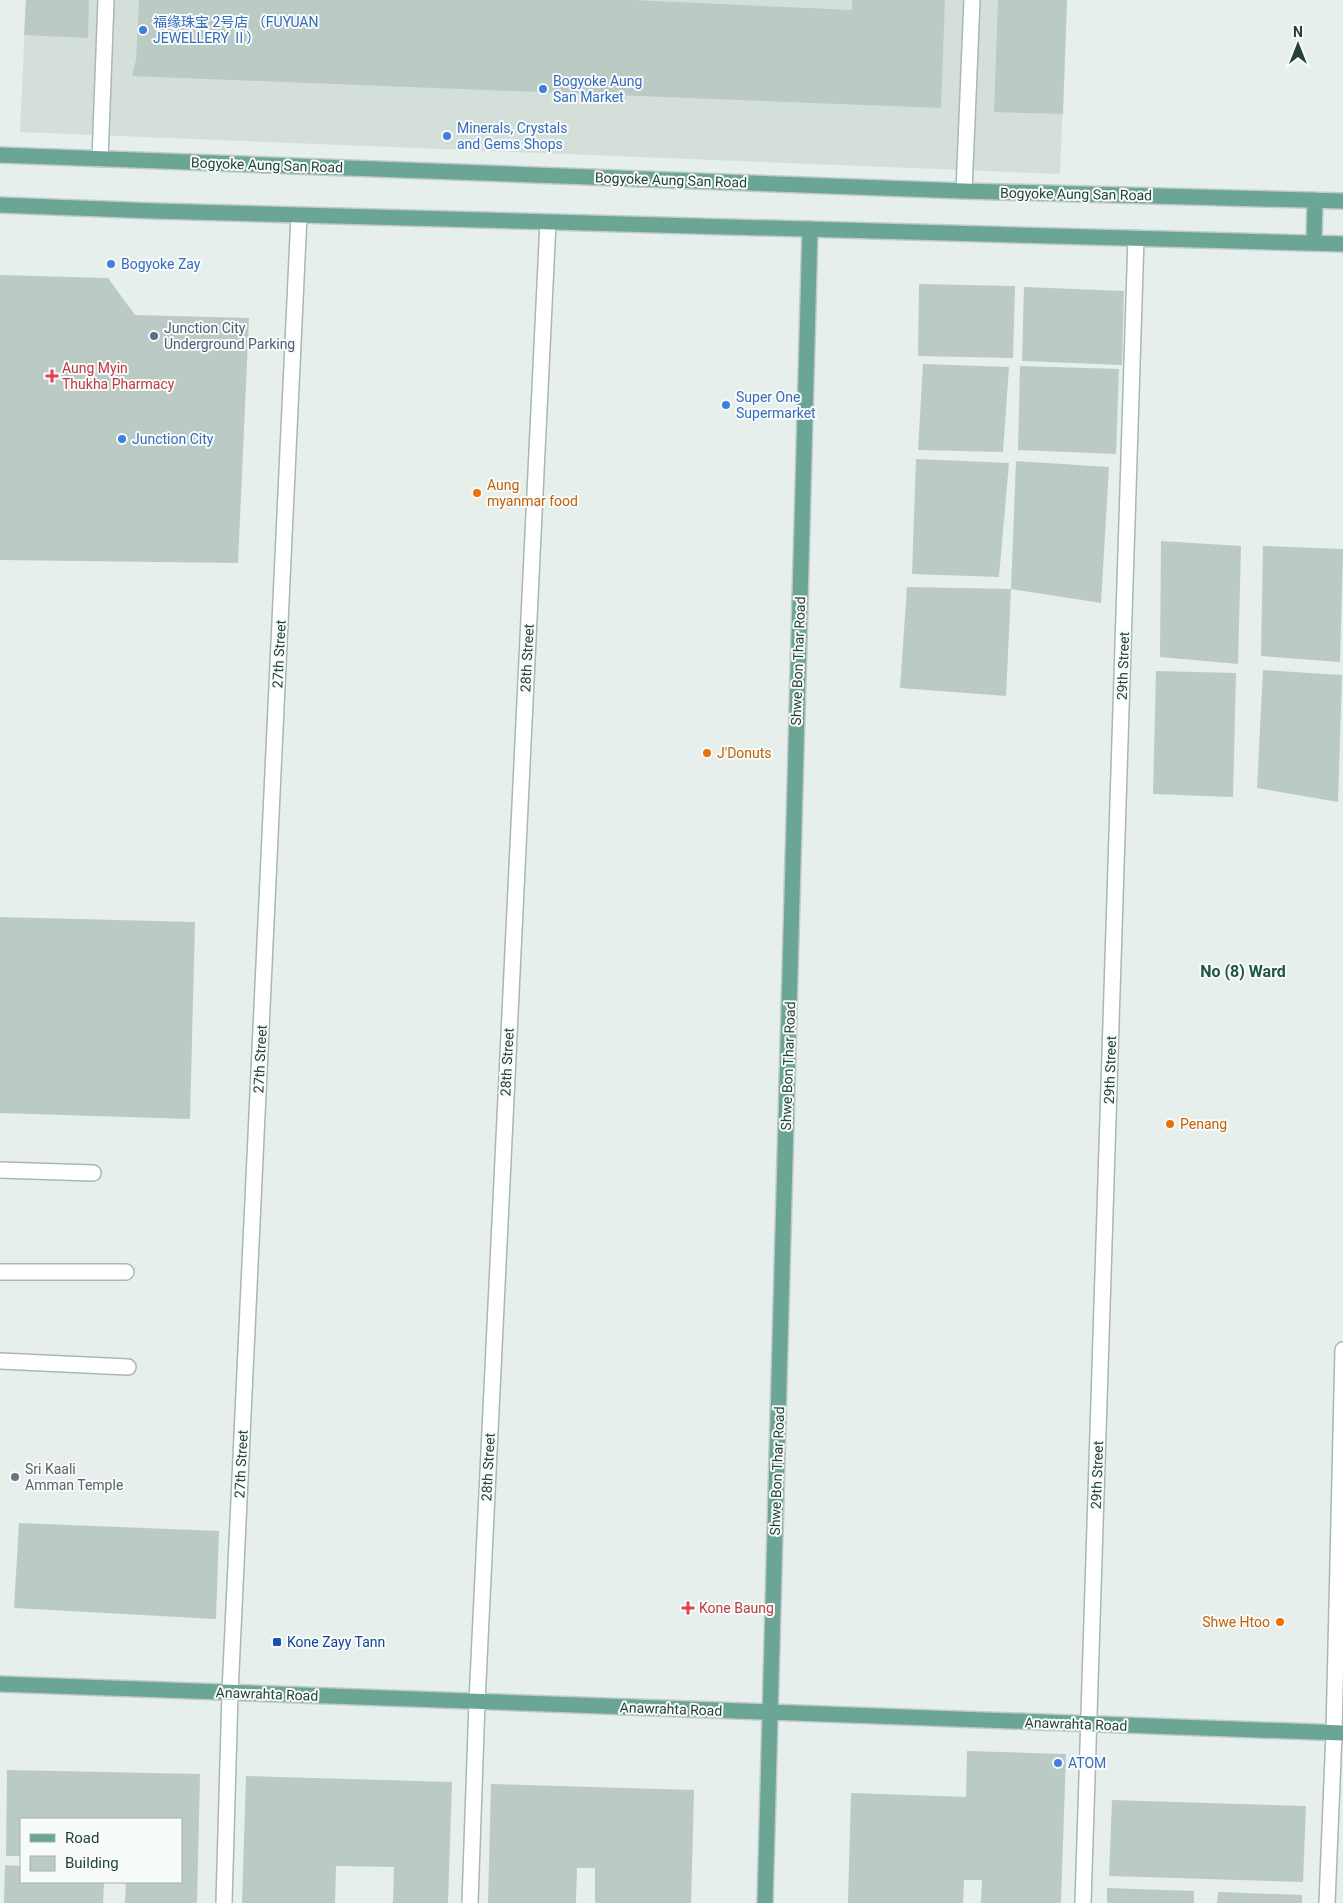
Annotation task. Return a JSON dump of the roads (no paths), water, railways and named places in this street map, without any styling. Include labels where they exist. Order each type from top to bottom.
[{"type":"main road","name":"Bogyoke Aung San Road","points":[[0,155],[964,191],[1343,201]]},
{"type":"main road","points":[[1314,243],[1315,200]]},
{"type":"main road","points":[[0,205],[1343,244]]},
{"type":"main road","name":"Shwe Bon Thar Road","points":[[765,1903],[810,229]]},
{"type":"main road","name":"Anawrahta Road","points":[[0,1684],[1338,1733]]},
{"type":"street","points":[[100,159],[106,0]]},
{"type":"street","points":[[964,191],[972,0]]},
{"type":"street","name":"27th Street","points":[[224,1903],[230,1693],[299,215]]},
{"type":"street","name":"28th Street","points":[[470,1903],[477,1702],[548,222]]},
{"type":"street","name":"29th Street","points":[[1083,1903],[1136,238]]},
{"type":"street","points":[[0,1170],[93,1173]]},
{"type":"street","points":[[0,1272],[126,1272]]},
{"type":"street","points":[[1327,1903],[1338,1733],[1343,1350]]},
{"type":"street","points":[[0,1361],[128,1367]]},
{"type":"place","name":"福缘珠宝 2号店 （FUYUAN JEWELLERY Ⅱ）","points":[[143,30]]},
{"type":"place","name":"Bogyoke Aung San Market","points":[[543,89]]},
{"type":"place","name":"Minerals, Crystals and Gems Shops","points":[[447,136]]},
{"type":"place","name":"Bogyoke Zay","points":[[111,264]]},
{"type":"place","name":"Junction City Underground Parking","points":[[154,336]]},
{"type":"place","name":"Aung Myin Thukha Pharmacy","points":[[52,376]]},
{"type":"place","name":"Super One Supermarket","points":[[726,405]]},
{"type":"place","name":"Junction City","points":[[122,439]]},
{"type":"place","name":"Aung myanmar food","points":[[477,493]]},
{"type":"place","name":"J'Donuts","points":[[707,753]]},
{"type":"place","name":"Penang","points":[[1170,1124]]},
{"type":"place","name":"Sri Kaali Amman Temple","points":[[15,1477]]},
{"type":"place","name":"Kone Baung","points":[[688,1608]]},
{"type":"place","name":"Shwe Htoo","points":[[1280,1622]]},
{"type":"place","name":"Kone Zayy Tann","points":[[277,1642]]},
{"type":"place","name":"ATOM","points":[[1058,1763]]},
{"type":"district","name":"No (8) Ward","points":[[1243,971]]}]
